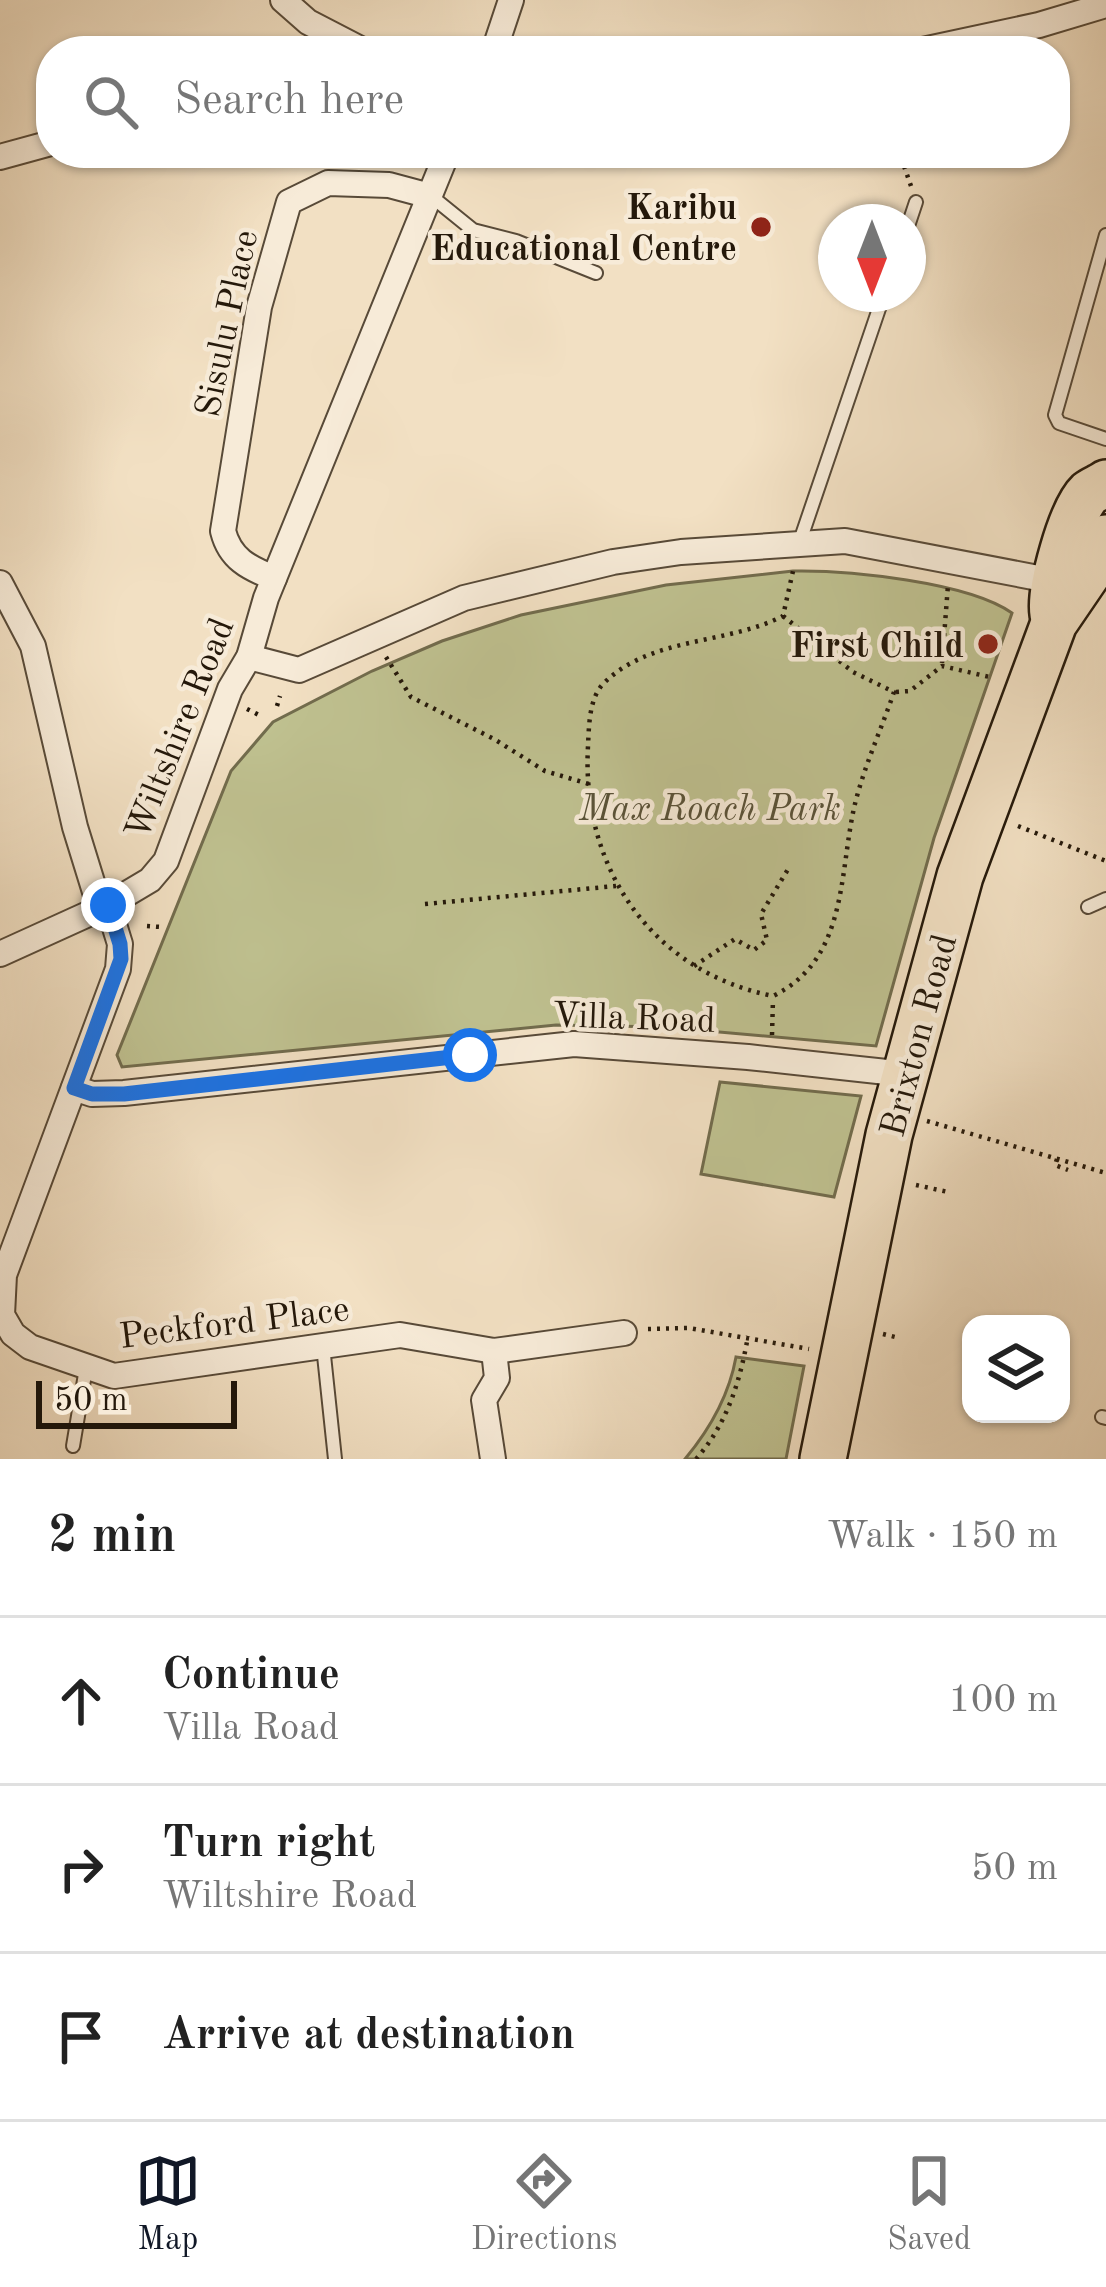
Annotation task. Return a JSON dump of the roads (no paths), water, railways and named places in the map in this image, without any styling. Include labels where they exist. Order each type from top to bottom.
[{"type":"highway","name":"Brixton Road","points":[[823,1459],[905,1074],[960,876],[1027,686],[1086,497],[1106,483]]},
{"type":"highway","name":"Brixton Road","points":[[1054,602],[1099,557],[1106,538]]},
{"type":"street","points":[[283,0],[330,36]]},
{"type":"street","points":[[499,36],[512,0]]},
{"type":"street","points":[[988,36],[1106,5]]},
{"type":"street","points":[[0,157],[36,147]]},
{"type":"street","name":"Wiltshire Road","points":[[0,954],[104,907],[150,880],[166,861],[230,689],[249,657],[274,578],[441,168]]},
{"type":"street","name":"Sisulu Place","points":[[274,578],[245,567],[223,531],[259,307],[289,202],[328,183],[389,185],[430,196]]},
{"type":"street","points":[[249,657],[299,670],[464,598],[613,562],[800,541],[845,541],[1054,602]]},
{"type":"street","points":[[0,583],[33,646],[75,827],[120,944],[121,959],[4,1275],[2,1315]]},
{"type":"street","name":"Villa Road","points":[[74,1088],[92,1094],[124,1094],[574,1044],[769,1058],[905,1074]]},
{"type":"street","name":"Peckford Place","points":[[2,1315],[13,1334],[30,1347],[114,1376],[400,1335],[494,1351],[624,1333]]},
{"type":"street","points":[[493,1459],[484,1400],[496,1378],[494,1351]]},
{"type":"lane","points":[[430,196],[473,230],[516,241],[596,273]]},
{"type":"lane","points":[[1106,235],[1055,415],[1059,423],[1106,439]]},
{"type":"lane","points":[[800,541],[878,312]]},
{"type":"lane","points":[[1088,908],[1106,899]]},
{"type":"lane","points":[[323,1346],[335,1459]]},
{"type":"lane","points":[[73,1446],[86,1368]]},
{"type":"place","name":"Karibu Educational Centre","points":[[761,227]]},
{"type":"place","name":"First Child","points":[[988,644]]},
{"type":"park label","name":"Max Roach Park","points":[[710,807]]}]
